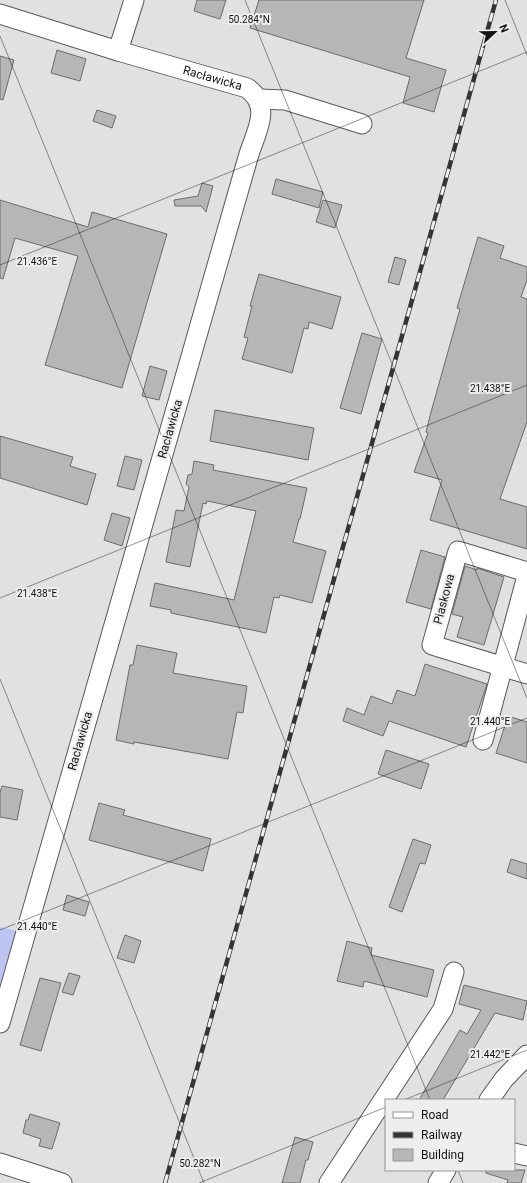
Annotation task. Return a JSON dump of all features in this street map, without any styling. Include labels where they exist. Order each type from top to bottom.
[{"type":"street","points":[[118,51],[134,0]]},
{"type":"street","name":"Racławicka","points":[[0,14],[118,51],[247,88],[253,92],[259,100],[262,108],[261,116],[158,467],[0,1023]]},
{"type":"street","points":[[259,100],[285,100],[362,124]]},
{"type":"street","name":"Piaskowa","points":[[527,572],[458,550],[432,645],[527,674]]},
{"type":"street","points":[[483,740],[504,667],[527,576]]},
{"type":"street","points":[[329,1183],[443,1009],[454,972]]},
{"type":"street","points":[[490,1099],[504,1079],[527,1055]]},
{"type":"street","points":[[515,1153],[527,1156]]},
{"type":"street","points":[[0,1163],[62,1183]]},
{"type":"street","points":[[438,1183],[445,1171]]},
{"type":"shaded area","points":[[0,927],[18,931],[0,1001]]},
{"type":"building","points":[[197,0],[226,0],[220,19],[194,11]]},
{"type":"building","points":[[259,0],[424,0],[406,58],[446,70],[434,112],[403,103],[410,77],[250,28]]},
{"type":"building","points":[[57,50],[86,59],[80,81],[51,73]]},
{"type":"building","points":[[0,56],[14,60],[3,100],[0,99]]},
{"type":"building","points":[[97,110],[116,116],[112,128],[93,121]]},
{"type":"building","points":[[276,179],[323,192],[319,208],[272,194]]},
{"type":"building","points":[[202,183],[213,186],[206,212],[201,206],[175,206],[174,200],[198,196]]},
{"type":"building","points":[[0,200],[88,227],[92,212],[167,234],[122,388],[45,365],[78,256],[15,238],[3,279],[0,278]]},
{"type":"building","points":[[323,200],[342,205],[335,228],[316,222]]},
{"type":"building","points":[[478,237],[504,246],[500,258],[527,267],[527,280],[521,297],[527,299],[527,422],[500,499],[527,507],[527,549],[430,520],[442,480],[414,472],[428,433],[426,432],[431,412],[460,309],[457,308]]},
{"type":"building","points":[[395,257],[406,260],[399,285],[388,282]]},
{"type":"building","points":[[259,274],[341,297],[332,329],[309,322],[308,329],[304,328],[292,373],[242,359],[248,338],[244,337],[252,306],[250,306]]},
{"type":"building","points":[[362,333],[382,339],[361,414],[340,408]]},
{"type":"building","points":[[150,366],[167,371],[159,400],[142,396]]},
{"type":"building","points":[[215,410],[314,428],[308,460],[210,441]]},
{"type":"building","points":[[0,436],[73,457],[70,466],[96,474],[87,505],[0,478]]},
{"type":"building","points":[[125,456],[142,460],[134,490],[117,486]]},
{"type":"building","points":[[194,461],[214,465],[213,470],[307,488],[293,542],[326,551],[312,603],[280,595],[279,598],[274,597],[266,633],[171,613],[171,610],[150,606],[155,583],[234,600],[256,511],[207,501],[206,504],[203,503],[190,567],[166,562],[176,510],[184,511],[189,487],[186,484],[188,475],[192,474]]},
{"type":"building","points":[[112,513],[130,518],[122,546],[104,540]]},
{"type":"building","points":[[421,550],[445,557],[431,609],[406,602]]},
{"type":"building","points":[[465,566],[477,570],[477,568],[504,577],[484,645],[457,637],[463,617],[452,614]]},
{"type":"building","points":[[137,645],[177,653],[173,673],[247,686],[243,713],[237,712],[228,759],[116,740],[130,665],[133,665]]},
{"type":"building","points":[[425,664],[487,684],[466,747],[389,721],[383,736],[343,721],[347,708],[364,715],[371,696],[392,704],[397,690],[415,696]]},
{"type":"building","points":[[508,716],[527,722],[527,763],[496,753]]},
{"type":"building","points":[[386,750],[429,764],[421,789],[378,774]]},
{"type":"building","points":[[2,786],[23,790],[17,820],[0,817],[0,792]]},
{"type":"building","points":[[99,803],[125,810],[123,815],[211,839],[203,871],[89,840]]},
{"type":"building","points":[[413,839],[431,845],[425,864],[420,863],[402,912],[389,907]]},
{"type":"building","points":[[511,859],[527,864],[527,879],[507,872]]},
{"type":"building","points":[[67,895],[89,902],[85,916],[63,910]]},
{"type":"building","points":[[125,935],[141,941],[134,963],[117,958]]},
{"type":"building","points":[[347,941],[372,948],[371,955],[434,970],[427,997],[364,981],[363,987],[337,981]]},
{"type":"building","points":[[69,973],[80,976],[73,995],[62,992]]},
{"type":"building","points":[[40,978],[61,983],[41,1051],[20,1045]]},
{"type":"building","points":[[464,985],[527,1001],[523,1020],[495,1013],[444,1099],[420,1099],[460,1030],[467,1034],[481,1010],[459,1004]]},
{"type":"building","points":[[30,1114],[60,1123],[52,1149],[39,1146],[41,1139],[23,1133],[26,1120],[28,1120]]},
{"type":"building","points":[[295,1137],[313,1142],[308,1160],[306,1160],[300,1183],[282,1183]]},
{"type":"building","points":[[525,1170],[521,1183],[507,1183],[508,1180],[486,1173],[486,1171]]},
{"type":"railway","points":[[165,1183],[496,0]]}]
